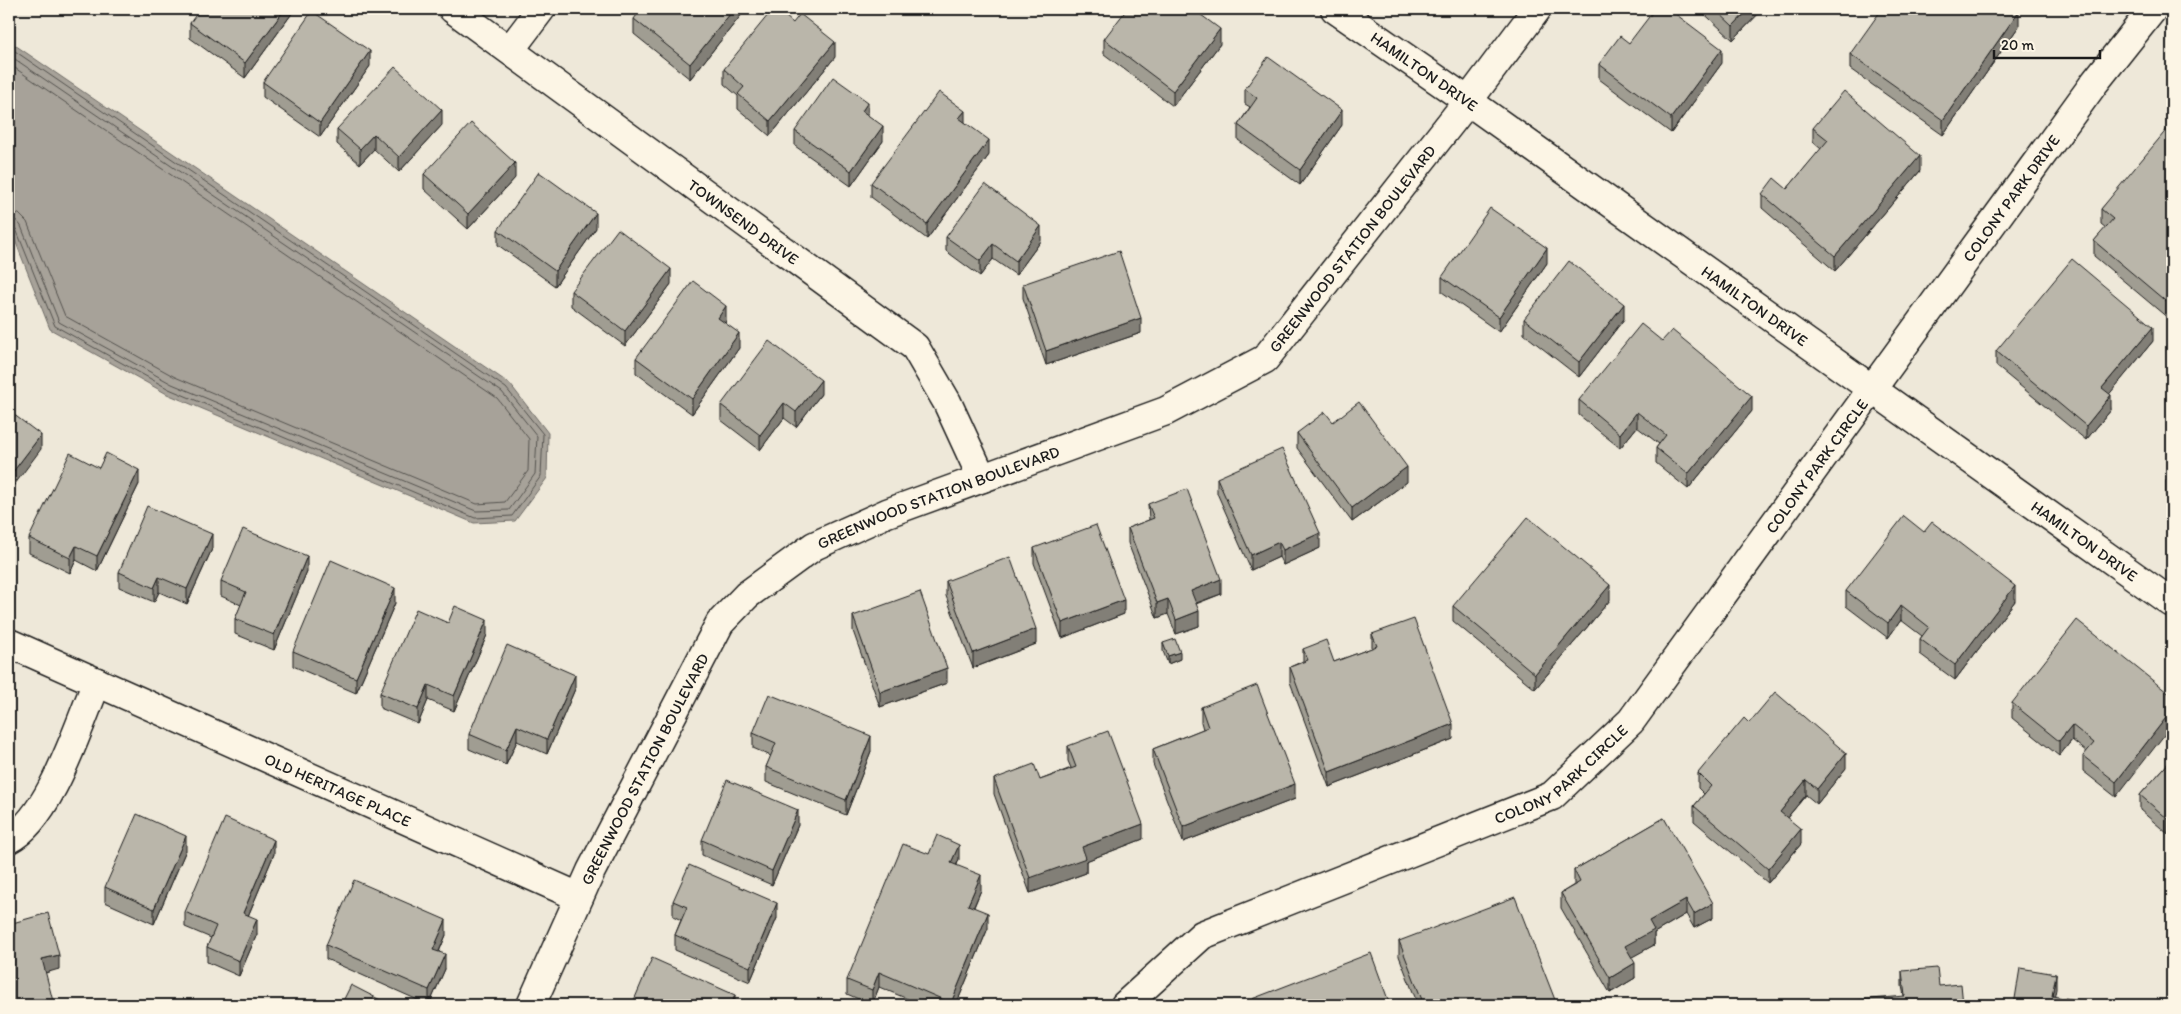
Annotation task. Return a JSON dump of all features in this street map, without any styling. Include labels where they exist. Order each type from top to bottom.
[{"type":"street","name":"TOWNSEND DRIVE","points":[[453,9],[915,348],[947,402],[982,478]]},
{"type":"street","points":[[510,50],[540,9]]},
{"type":"street","name":"HAMILTON DRIVE","points":[[1335,9],[1468,101],[2172,603]]},
{"type":"street","name":"GREENWOOD STATION BOULEVARD","points":[[531,1005],[579,897],[720,623],[747,595],[814,546],[887,513],[1166,411],[1265,358],[1468,101],[1537,9]]},
{"type":"street","name":"COLONY PARK DRIVE","points":[[1873,390],[2095,82],[2153,9]]},
{"type":"street","name":"COLONY PARK CIRCLE","points":[[1124,1005],[1202,935],[1552,796],[1631,721],[1873,390]]},
{"type":"street","name":"OLD HERITAGE PLACE","points":[[9,643],[579,897]]},
{"type":"street","points":[[9,839],[19,834],[46,800],[97,682]]},
{"type":"water","points":[[9,41],[510,384],[548,433],[547,478],[515,521],[474,523],[167,394],[50,329],[9,225]]},
{"type":"building","points":[[200,9],[285,9],[245,63],[190,23]]},
{"type":"building","points":[[641,9],[734,9],[690,64],[634,19]]},
{"type":"building","points":[[773,9],[777,9],[793,23],[800,14],[835,42],[770,121],[738,94],[744,87],[724,69]]},
{"type":"building","points":[[1127,9],[1193,9],[1220,29],[1173,91],[1104,39]]},
{"type":"building","points":[[1655,9],[1669,9],[1722,49],[1671,118],[1599,64],[1620,36],[1629,43]]},
{"type":"building","points":[[1715,9],[1749,9],[1733,26]]},
{"type":"building","points":[[1882,9],[2015,9],[2019,11],[1943,120],[1850,54]]},
{"type":"building","points":[[312,11],[370,51],[320,123],[263,82]]},
{"type":"building","points":[[1268,57],[1342,110],[1300,170],[1238,125],[1257,98],[1245,89]]},
{"type":"building","points":[[395,67],[442,110],[399,157],[374,134],[360,149],[337,129]]},
{"type":"building","points":[[833,77],[868,102],[862,111],[883,126],[851,171],[795,131]]},
{"type":"building","points":[[1844,91],[1920,156],[1835,256],[1762,194],[1774,178],[1787,189],[1828,140],[1813,128]]},
{"type":"building","points":[[939,92],[965,111],[959,118],[989,140],[927,224],[871,183]]},
{"type":"building","points":[[471,123],[515,163],[468,214],[424,174]]},
{"type":"building","points":[[2168,128],[2172,132],[2172,300],[2169,304],[2094,241],[2113,219],[2101,209]]},
{"type":"building","points":[[539,172],[596,213],[555,271],[498,230]]},
{"type":"building","points":[[985,184],[1041,226],[1016,261],[993,244],[980,261],[946,237]]},
{"type":"building","points":[[1490,208],[1547,248],[1499,317],[1442,277]]},
{"type":"building","points":[[618,229],[671,269],[625,331],[571,291]]},
{"type":"building","points":[[1119,251],[1141,318],[1046,351],[1023,284]]},
{"type":"building","points":[[2072,259],[2153,327],[2102,388],[2111,395],[2086,426],[1996,351]]},
{"type":"building","points":[[1569,261],[1624,304],[1579,362],[1524,319]]},
{"type":"building","points":[[693,281],[726,306],[718,318],[739,333],[692,399],[636,358]]},
{"type":"building","points":[[1641,324],[1662,341],[1672,330],[1752,396],[1688,474],[1656,448],[1666,435],[1637,412],[1620,434],[1579,400]]},
{"type":"building","points":[[769,341],[821,380],[796,412],[784,403],[760,435],[721,405]]},
{"type":"building","points":[[1359,402],[1407,467],[1352,508],[1297,433],[1325,412],[1333,422]]},
{"type":"building","points":[[9,411],[41,435],[9,477]]},
{"type":"building","points":[[1282,449],[1320,533],[1283,550],[1279,542],[1251,555],[1217,478]]},
{"type":"building","points":[[70,453],[99,468],[106,453],[139,470],[97,556],[76,546],[70,558],[29,538]]},
{"type":"building","points":[[2172,473],[2172,487],[2166,481]]},
{"type":"building","points":[[1187,489],[1221,579],[1191,591],[1199,611],[1176,620],[1168,599],[1157,603],[1128,528],[1154,518],[1148,504]]},
{"type":"building","points":[[147,506],[212,534],[187,589],[159,577],[154,588],[119,572]]},
{"type":"building","points":[[1904,516],[1924,532],[1932,522],[2015,586],[1955,665],[1920,639],[1929,627],[1901,605],[1888,623],[1846,591]]},
{"type":"building","points":[[1528,517],[1610,585],[1535,674],[1453,606]]},
{"type":"building","points":[[1096,525],[1124,600],[1062,623],[1034,548]]},
{"type":"building","points":[[243,529],[307,556],[274,635],[235,619],[246,592],[221,581]]},
{"type":"building","points":[[1010,557],[1036,629],[973,653],[946,581]]},
{"type":"building","points":[[331,560],[395,588],[356,678],[293,651]]},
{"type":"building","points":[[920,592],[947,668],[880,692],[853,616]]},
{"type":"building","points":[[455,606],[487,620],[454,696],[428,685],[418,709],[380,693],[416,609],[448,623]]},
{"type":"building","points":[[1414,619],[1453,724],[1329,772],[1290,667],[1308,660],[1303,649],[1326,640],[1334,662],[1377,646],[1372,634]]},
{"type":"building","points":[[2077,620],[2172,696],[2172,710],[2116,782],[2083,756],[2094,743],[2072,725],[2059,741],[2012,703]]},
{"type":"building","points":[[1175,639],[1180,652],[1168,656],[1163,643]]},
{"type":"building","points":[[507,645],[575,675],[547,739],[517,726],[506,750],[469,734]]},
{"type":"building","points":[[1257,685],[1295,784],[1183,827],[1153,749],[1208,727],[1201,707]]},
{"type":"building","points":[[1775,692],[1846,753],[1817,789],[1806,780],[1780,812],[1801,829],[1768,869],[1694,806],[1711,786],[1698,773],[1744,718],[1749,723]]},
{"type":"building","points":[[769,694],[871,736],[846,800],[766,767],[776,743],[753,733]]},
{"type":"building","points":[[1108,731],[1143,824],[1082,847],[1086,858],[1030,878],[994,779],[1034,764],[1040,780],[1076,767],[1068,746]]},
{"type":"building","points":[[2172,759],[2172,815],[2168,819],[2140,795]]},
{"type":"building","points":[[727,780],[798,810],[772,871],[702,840]]},
{"type":"building","points":[[137,814],[186,836],[154,909],[105,887]]},
{"type":"building","points":[[225,818],[274,840],[243,913],[257,919],[239,961],[207,947],[216,926],[185,912]]},
{"type":"building","points":[[1664,818],[1713,903],[1694,914],[1686,900],[1649,921],[1654,930],[1625,946],[1635,963],[1610,978],[1561,893],[1580,882],[1574,870]]},
{"type":"building","points":[[937,835],[959,845],[951,863],[981,875],[968,905],[988,913],[951,1003],[879,972],[872,990],[847,980],[903,844],[929,854]]},
{"type":"building","points":[[689,865],[777,903],[750,967],[675,935],[687,907],[673,901]]},
{"type":"building","points":[[354,880],[446,920],[433,950],[445,954],[429,990],[326,945]]},
{"type":"building","points":[[1515,897],[1557,1005],[1533,1005],[1531,1001],[1520,1005],[1424,1005],[1399,941]]},
{"type":"building","points":[[48,913],[59,955],[42,959],[54,1005],[9,1005],[9,943],[13,942],[9,924]]},
{"type":"building","points":[[1371,953],[1390,1005],[1255,1005],[1252,999]]},
{"type":"building","points":[[652,958],[735,995],[731,1005],[632,1005]]},
{"type":"building","points":[[1937,968],[1939,986],[1961,984],[1963,1005],[1827,1005],[1827,1003],[1905,996],[1902,971]]},
{"type":"building","points":[[2020,968],[2056,974],[2052,996],[2109,1005],[2014,1005]]},
{"type":"building","points":[[351,985],[390,1005],[341,1005]]}]
